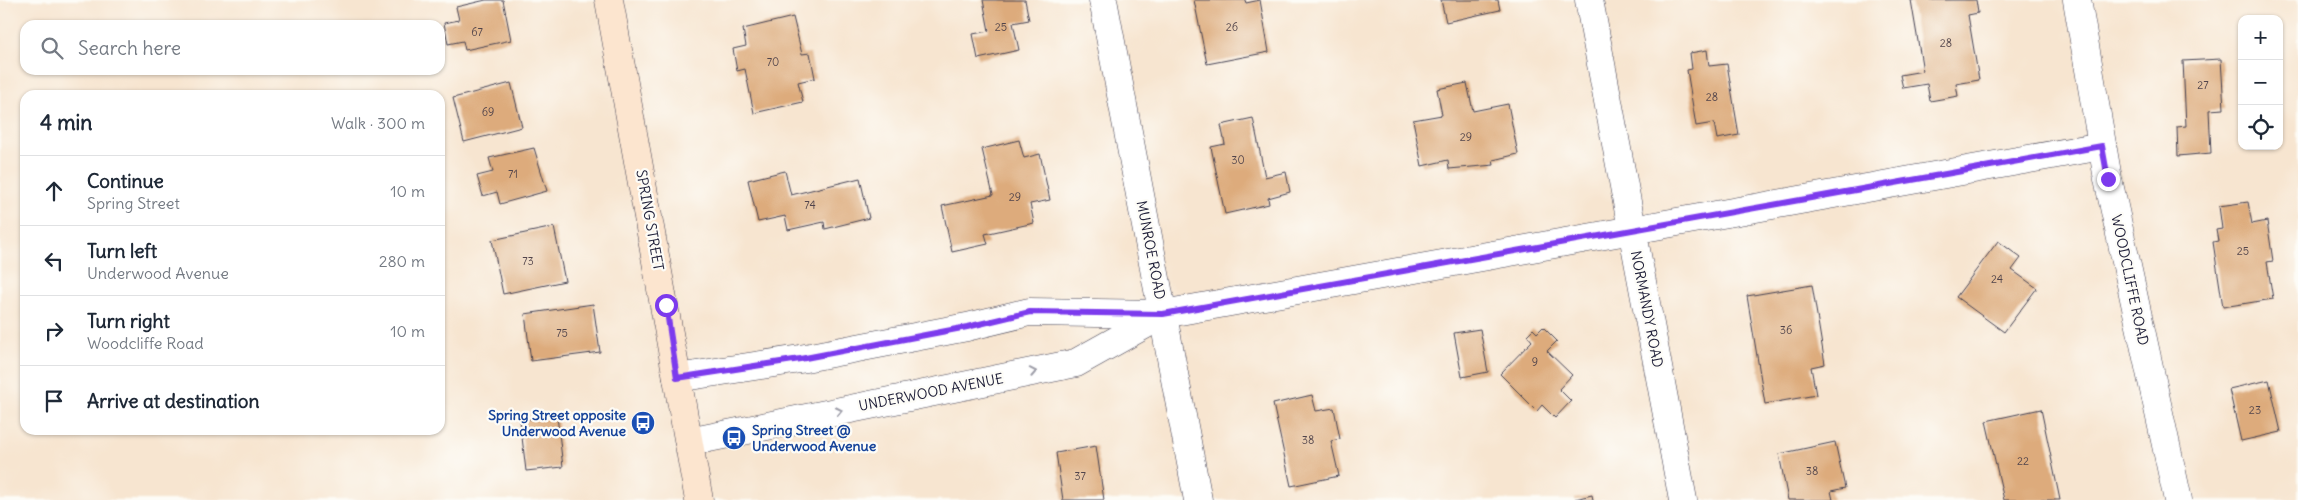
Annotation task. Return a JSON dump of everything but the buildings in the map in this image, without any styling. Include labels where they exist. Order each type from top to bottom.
[{"type":"main road","name":"SPRING STREET","points":[[609,0],[699,500]]},
{"type":"street","name":"MUNROE ROAD","points":[[1103,0],[1198,500]]},
{"type":"street","name":"NORMANDY ROAD","points":[[1589,0],[1683,500]]},
{"type":"street","name":"WOODCLIFFE ROAD","points":[[2077,0],[2102,146],[2178,500]]},
{"type":"street","name":"UNDERWOOD AVENUE","points":[[677,378],[800,359],[967,327],[1030,312],[1163,314],[2102,146]]},
{"type":"street","name":"UNDERWOOD AVENUE","points":[[689,442],[1076,363],[1163,314]]},
{"type":"place","name":"Spring Street opposite Underwood Avenue","points":[[643,423]]},
{"type":"place","name":"Spring Street @ Underwood Avenue","points":[[734,438]]},
{"type":"route","points":[[666,305],[677,378],[800,359],[967,327],[1030,312],[1163,314],[2102,146],[2108,179]]}]
